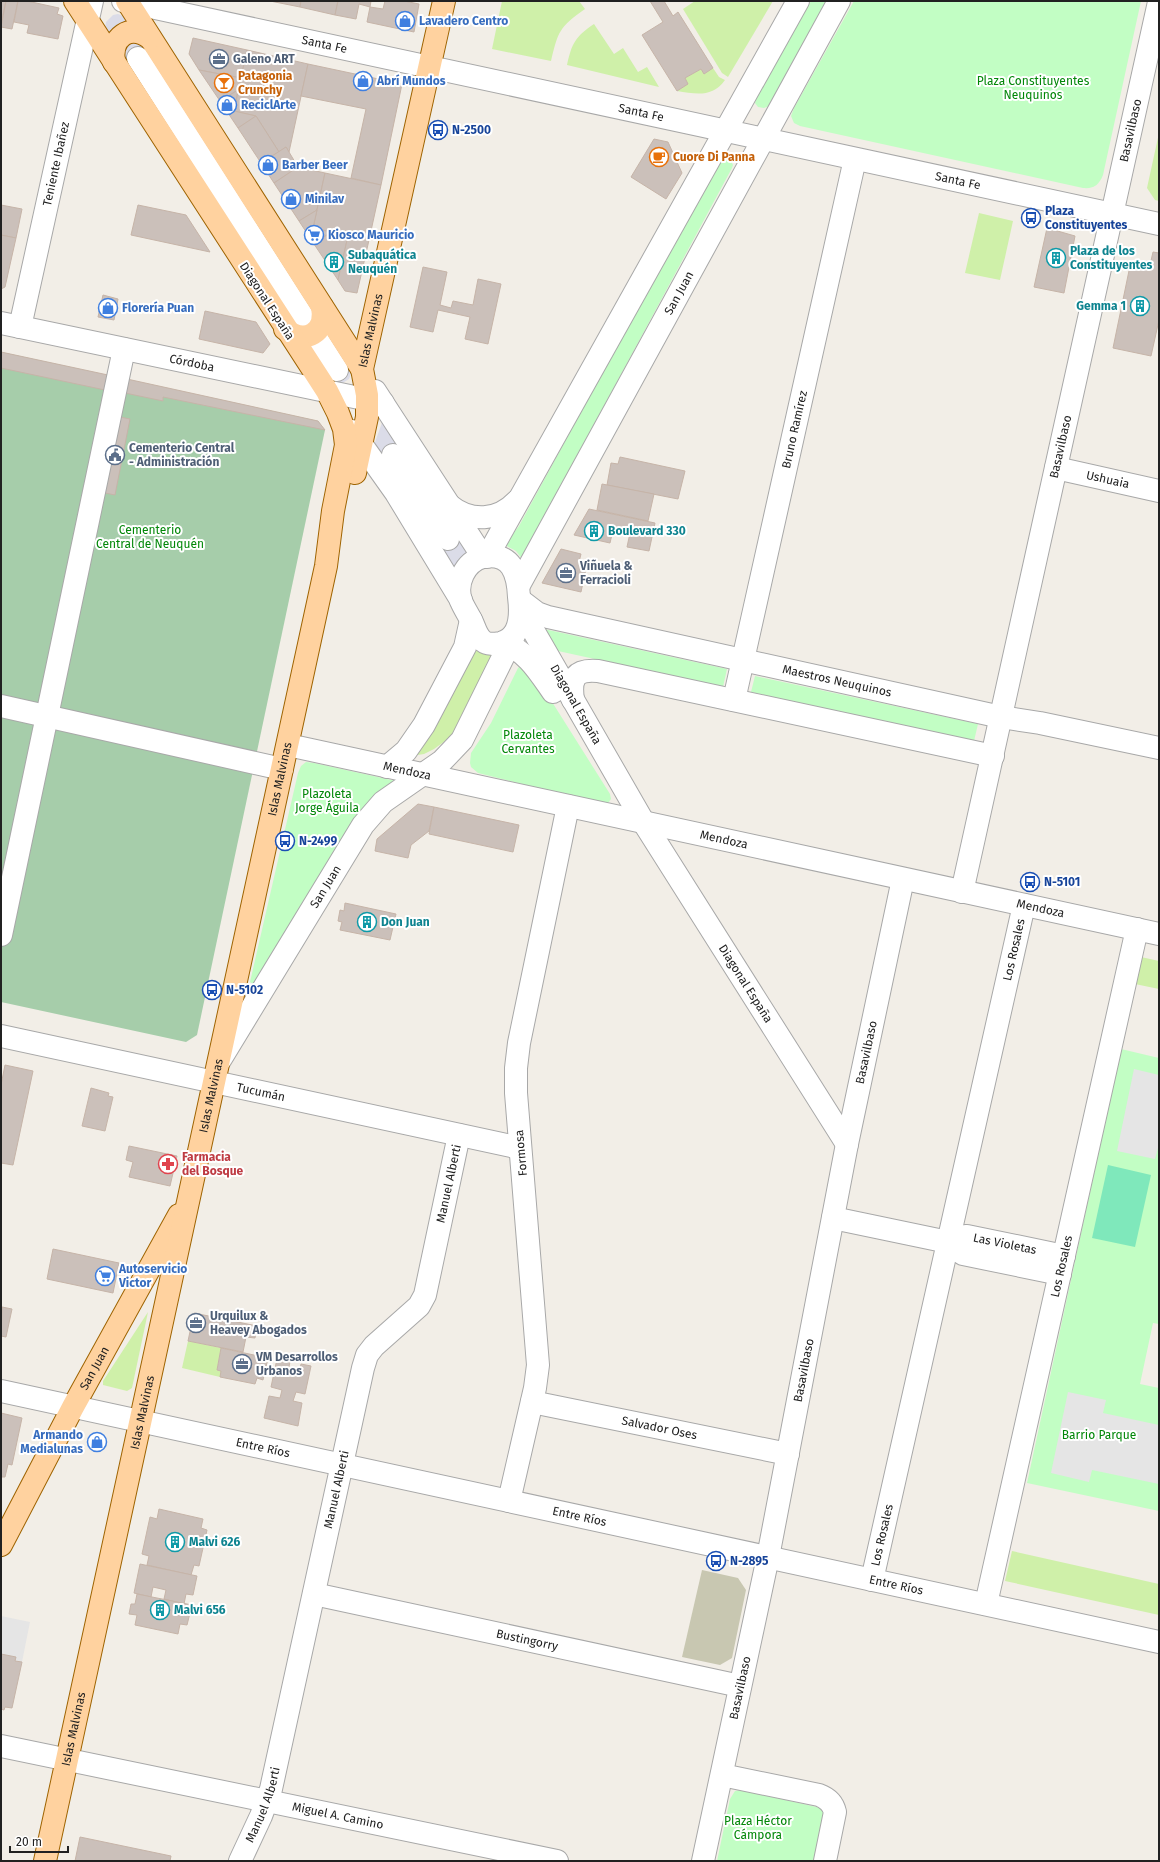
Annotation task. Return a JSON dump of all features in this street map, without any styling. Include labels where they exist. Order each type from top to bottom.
[{"type":"main road","name":"Diagonal España","points":[[76,1],[90,11],[114,62],[327,392],[338,413]]},
{"type":"main road","points":[[126,1],[362,369]]},
{"type":"main road","name":"Islas Malvinas","points":[[326,566],[349,502],[367,417],[375,402],[362,369],[444,1]]},
{"type":"main road","points":[[114,62],[114,48],[120,36],[126,33],[137,32],[150,38]]},
{"type":"main road","points":[[285,329],[291,334],[302,337],[314,333],[321,325],[323,319],[322,307]]},
{"type":"main road","name":"Islas Malvinas","points":[[45,1861],[326,566],[333,511],[346,445],[344,429],[338,413]]},
{"type":"main road","name":"San Juan","points":[[1,1545],[73,1407],[191,1193]]},
{"type":"street","name":"Santa Fe","points":[[126,1],[1159,224]]},
{"type":"street","points":[[375,402],[485,557],[798,1]]},
{"type":"street","name":"San Juan","points":[[520,597],[839,1]]},
{"type":"street","name":"Basavilbaso","points":[[962,892],[1159,2]]},
{"type":"street","name":"Teniente Ibañez","points":[[11,325],[90,11]]},
{"type":"street","points":[[138,58],[337,370]]},
{"type":"street","name":"Bruno Ramírez","points":[[734,700],[854,159]]},
{"type":"street","name":"Córdoba","points":[[11,325],[375,402]]},
{"type":"street","points":[[1,935],[124,349]]},
{"type":"street","name":"Diagonal España","points":[[338,413],[396,493],[461,600],[477,634],[484,642],[490,644],[509,640],[535,665],[644,823],[847,1144]]},
{"type":"street","points":[[394,455],[448,539]]},
{"type":"street","name":"Ushuaia","points":[[1056,468],[1159,491]]},
{"type":"street","points":[[449,505],[455,510],[468,516],[489,517],[503,513],[518,500]]},
{"type":"street","name":"Diagonal España","points":[[461,600],[459,590],[464,572],[472,562],[485,557],[496,557],[507,562],[517,575],[520,597],[573,700],[644,823]]},
{"type":"street","points":[[509,640],[520,617],[520,597]]},
{"type":"street","name":"Maestros Neuquinos","points":[[520,597],[537,613],[548,616],[1001,717],[1040,723],[1159,748]]},
{"type":"street","points":[[387,767],[406,751],[424,726],[465,647],[471,620]]},
{"type":"street","name":"San Juan","points":[[477,786],[468,781],[459,768],[459,751],[462,740],[509,640]]},
{"type":"street","points":[[573,700],[572,684],[575,676],[581,671],[590,670],[993,756]]},
{"type":"street","points":[[1,706],[282,769]]},
{"type":"street","name":"San Juan","points":[[219,1061],[363,825],[383,802],[421,774],[442,761],[462,740]]},
{"type":"street","name":"Mendoza","points":[[288,745],[1159,934]]},
{"type":"street","name":"Formosa","points":[[510,1501],[532,1402],[538,1365],[520,1148],[516,1081],[518,1048],[568,806]]},
{"type":"street","name":"Basavilbaso","points":[[703,1861],[768,1557],[847,1144],[903,879]]},
{"type":"street","name":"Los Rosales","points":[[872,1580],[1024,905]]},
{"type":"street","name":"Los Rosales","points":[[986,1604],[1137,929]]},
{"type":"street","name":"Tucumán","points":[[1,1036],[520,1148]]},
{"type":"street","name":"Manuel Alberti","points":[[240,1861],[267,1802],[363,1368],[367,1355],[419,1306],[425,1296],[459,1136]]},
{"type":"street","name":"Las Violetas","points":[[833,1218],[948,1242],[956,1237],[967,1236],[1062,1265]]},
{"type":"street","name":"Entre Ríos","points":[[1,1391],[1159,1642]]},
{"type":"street","name":"Salvador Oses","points":[[532,1402],[788,1454]]},
{"type":"street","name":"Bustingorry","points":[[314,1594],[740,1686]]},
{"type":"street","name":"Miguel A. Camino","points":[[1,1746],[557,1861]]},
{"type":"street","points":[[722,1775],[819,1795],[831,1803],[835,1812],[825,1861]]},
{"type":"shaded area","points":[[118,14],[126,17],[149,51],[126,66],[105,31],[106,22],[113,15]]},
{"type":"shaded area","points":[[349,362],[352,371],[349,379],[341,384],[328,381]]},
{"type":"shaded area","points":[[384,417],[403,447],[384,462],[373,448]]},
{"type":"shaded area","points":[[456,532],[469,553],[455,572],[439,546]]},
{"type":"shaded area","points":[[1134,1069],[1159,1075],[1159,1148],[1155,1159],[1117,1151]]},
{"type":"shaded area","points":[[1068,1392],[1106,1400],[1103,1413],[1159,1425],[1159,1484],[1092,1470],[1089,1482],[1051,1473]]},
{"type":"shaded area","points":[[702,1570],[738,1578],[746,1590],[732,1658],[720,1665],[682,1657]]},
{"type":"shaded area","points":[[1,1616],[30,1622],[22,1662],[15,1661],[16,1657],[1,1654]]},
{"type":"green space","points":[[502,1],[579,1],[585,9],[570,21],[561,31],[551,61],[492,49]]},
{"type":"green space","points":[[695,1],[773,1],[728,77],[722,73],[683,9]]},
{"type":"green space","points":[[811,1],[827,1],[769,106],[764,108],[758,107],[755,103],[756,99]]},
{"type":"green space","name":"Plaza Constituyentes Neuquinos","points":[[854,1],[1141,1],[1103,175],[1100,181],[1096,186],[1083,188],[800,126],[794,123],[791,116],[794,108]]},
{"type":"green space","points":[[594,24],[614,54],[623,48],[638,72],[647,67],[659,87],[567,65],[575,41],[582,33]]},
{"type":"green space","points":[[713,68],[719,77],[725,80],[715,90],[697,94],[677,91],[688,84],[685,78],[701,69],[704,74]]},
{"type":"green space","points":[[1159,133],[1159,201],[1155,200],[1147,188]]},
{"type":"green space","points":[[721,158],[730,159],[733,165],[732,168],[522,558],[516,551],[505,544],[519,526],[718,160]]},
{"type":"green space","points":[[979,213],[1013,221],[1000,280],[965,273]]},
{"type":"green space","name":"Cementerio Central de Neuquén","points":[[1,352],[318,421],[325,430],[197,1035],[186,1042],[1,1002]]},
{"type":"green space","points":[[544,629],[727,669],[723,687],[558,651]]},
{"type":"green space","points":[[474,644],[498,654],[452,736],[434,749],[424,754],[411,756]]},
{"type":"green space","name":"Plazoleta Cervantes","points":[[521,665],[530,667],[610,794],[611,799],[608,803],[603,804],[478,773],[471,767],[471,753],[491,723],[518,668]]},
{"type":"green space","points":[[755,676],[978,724],[974,741],[751,692]]},
{"type":"green space","name":"Plazoleta Jorge Águila","points":[[306,762],[396,781],[253,984],[250,982],[298,773],[301,766]]},
{"type":"green space","points":[[1141,957],[1159,961],[1159,989],[1135,984]]},
{"type":"green space","name":"Barrio Parque","points":[[1121,1049],[1159,1058],[1159,1324],[1153,1323],[1140,1384],[1159,1388],[1159,1511],[1027,1483]]},
{"type":"green space","points":[[1108,1165],[1151,1175],[1135,1247],[1092,1238]]},
{"type":"green space","points":[[148,1312],[132,1388],[127,1391],[103,1385],[103,1381]]},
{"type":"green space","points":[[188,1341],[221,1348],[217,1370],[221,1371],[220,1377],[182,1368]]},
{"type":"green space","points":[[1012,1551],[1159,1584],[1159,1615],[1005,1581]]},
{"type":"green space","name":"Plaza Héctor Cámpora","points":[[741,1790],[821,1808],[824,1812],[815,1861],[717,1861],[730,1799],[735,1791]]},
{"type":"building","points":[[1,1],[6,1],[1,24]]},
{"type":"building","points":[[6,1],[18,1],[12,29],[1,27]]},
{"type":"building","points":[[18,1],[27,1],[59,8],[57,14],[63,16],[58,39],[27,33],[29,25],[14,22]]},
{"type":"building","points":[[270,1],[301,1],[300,7]]},
{"type":"building","points":[[301,1],[338,1],[335,15],[300,7]]},
{"type":"building","points":[[338,1],[371,1],[370,7],[359,4],[356,19],[335,15]]},
{"type":"building","points":[[385,1],[404,1],[419,4],[414,32],[367,22],[370,7],[383,9]]},
{"type":"building","points":[[650,1],[664,1],[673,16],[678,12],[713,68],[704,74],[701,69],[685,78],[688,84],[677,91],[642,35],[663,22]]},
{"type":"building","name":"Galeno ART","points":[[193,38],[247,50],[241,78],[199,70],[189,54]]},
{"type":"building","points":[[247,50],[308,64],[289,152],[286,147],[279,152],[256,116],[234,111]]},
{"type":"building","points":[[308,64],[402,84],[381,185],[351,178],[366,109],[301,96]]},
{"type":"building","name":"Patagonia Crunchy","points":[[199,70],[241,78],[238,90],[220,101]]},
{"type":"building","points":[[238,90],[234,111],[256,116],[238,128],[220,101]]},
{"type":"building","points":[[256,116],[279,152],[261,163],[238,128]]},
{"type":"building","name":"Cuore Di Panna","points":[[654,139],[668,142],[682,173],[666,199],[631,177]]},
{"type":"building","points":[[286,147],[298,167],[274,183],[261,163]]},
{"type":"building","points":[[298,167],[325,173],[317,210],[299,221],[274,183]]},
{"type":"building","points":[[325,173],[381,185],[369,240],[313,228]]},
{"type":"building","points":[[1,205],[22,209],[16,238],[1,235]]},
{"type":"building","points":[[138,205],[186,215],[210,252],[131,235]]},
{"type":"building","points":[[317,210],[313,228],[331,232],[314,244],[299,221]]},
{"type":"building","name":"Plaza de los Constituyentes","points":[[1047,228],[1075,236],[1064,293],[1034,287]]},
{"type":"building","name":"Subaquática Neuquén","points":[[331,232],[348,236],[338,280],[314,244]]},
{"type":"building","points":[[1,235],[16,238],[5,287],[1,289]]},
{"type":"building","points":[[348,236],[369,240],[357,293],[345,291],[338,280]]},
{"type":"building","name":"Gemma 1","points":[[1153,252],[1159,253],[1159,320],[1151,356],[1113,348],[1131,261],[1150,265]]},
{"type":"building","points":[[423,267],[447,272],[440,305],[451,308],[453,301],[473,305],[478,279],[501,284],[488,344],[465,339],[470,317],[438,310],[433,332],[410,327]]},
{"type":"building","name":"Florería Puan","points":[[103,295],[118,299],[114,320],[98,317]]},
{"type":"building","points":[[205,311],[256,322],[270,344],[263,353],[199,339]]},
{"type":"building","points":[[1,352],[108,375],[105,390],[1,368]]},
{"type":"building","points":[[127,379],[318,421],[325,430],[163,397],[163,401],[125,393]]},
{"type":"building","name":"Cementerio Central - Administración","points":[[115,416],[130,419],[115,495],[100,492]]},
{"type":"building","points":[[620,457],[685,471],[678,499],[607,485],[611,463],[618,464]]},
{"type":"building","points":[[602,484],[654,494],[648,521],[597,510]]},
{"type":"building","name":"Boulevard 330","points":[[589,509],[655,523],[649,551],[627,547],[630,533],[613,530],[610,543],[574,535]]},
{"type":"building","name":"Viñuela & Ferracioli","points":[[561,549],[581,554],[579,562],[587,564],[581,592],[542,583]]},
{"type":"building","points":[[418,804],[434,807],[429,831],[411,845],[408,858],[375,851],[377,839]]},
{"type":"building","points":[[434,807],[519,825],[513,852],[429,834]]},
{"type":"building","name":"Don Juan","points":[[345,903],[396,914],[390,940],[340,930],[342,922],[338,921],[340,910],[344,911]]},
{"type":"building","points":[[5,1065],[33,1071],[13,1165],[1,1163],[1,1085]]},
{"type":"building","points":[[91,1088],[109,1093],[108,1096],[113,1097],[105,1131],[82,1126]]},
{"type":"building","points":[[129,1146],[177,1156],[170,1186],[129,1177],[133,1162],[126,1160]]},
{"type":"building","points":[[53,1249],[119,1263],[113,1293],[47,1279]]},
{"type":"building","points":[[2,1307],[12,1309],[6,1337],[1,1336]]},
{"type":"building","points":[[194,1313],[257,1326],[255,1338],[246,1337],[243,1352],[188,1341]]},
{"type":"building","name":"VM Desarrollos Urbanos","points":[[221,1348],[268,1358],[263,1380],[257,1378],[255,1384],[220,1377],[221,1371],[217,1370]]},
{"type":"building","points":[[277,1359],[290,1362],[288,1371],[299,1374],[301,1364],[311,1366],[305,1394],[296,1392],[293,1401],[302,1403],[298,1426],[264,1418],[269,1396],[280,1398],[282,1390],[271,1387]]},
{"type":"building","points":[[1,1413],[22,1418],[12,1465],[8,1464],[5,1477],[1,1477]]},
{"type":"building","name":"Malvi 626","points":[[159,1509],[203,1519],[201,1528],[207,1530],[199,1566],[194,1565],[191,1575],[147,1565],[149,1556],[142,1554],[150,1517],[157,1519]]},
{"type":"building","points":[[140,1564],[197,1576],[193,1595],[186,1594],[184,1604],[164,1599],[166,1590],[153,1587],[151,1597],[134,1593]]},
{"type":"building","name":"Malvi 656","points":[[137,1594],[192,1605],[187,1625],[180,1624],[178,1634],[135,1625],[137,1615],[129,1614],[131,1604],[135,1604]]},
{"type":"building","points":[[1,1654],[16,1657],[15,1661],[22,1662],[12,1708],[5,1707],[4,1710],[1,1709]]},
{"type":"building","points":[[80,1837],[171,1856],[170,1861],[75,1861]]},
{"type":"place","name":"Lavadero Centro","points":[[405,21]]},
{"type":"place","name":"Galeno ART","points":[[219,59]]},
{"type":"place","name":"Abrí Mundos","points":[[363,81]]},
{"type":"place","name":"Patagonia Crunchy","points":[[224,83]]},
{"type":"place","name":"ReciclArte","points":[[227,105]]},
{"type":"place","name":"N-2500","points":[[438,130]]},
{"type":"place","name":"Cuore Di Panna","points":[[659,157]]},
{"type":"place","name":"Barber Beer","points":[[268,165]]},
{"type":"place","name":"Minilav","points":[[291,199]]},
{"type":"place","name":"Plaza Constituyentes","points":[[1031,218]]},
{"type":"place","name":"Kiosco Mauricio","points":[[314,235]]},
{"type":"place","name":"Plaza de los Constituyentes","points":[[1056,258]]},
{"type":"place","name":"Subaquática Neuquén","points":[[334,262]]},
{"type":"place","name":"Gemma 1","points":[[1140,306]]},
{"type":"place","name":"Florería Puan","points":[[108,308]]},
{"type":"place","name":"Cementerio Central - Administración","points":[[115,455]]},
{"type":"place","name":"Boulevard 330","points":[[594,531]]},
{"type":"place","name":"Viñuela & Ferracioli","points":[[566,573]]},
{"type":"place","name":"N-2499","points":[[285,841]]},
{"type":"place","name":"N-5101","points":[[1030,882]]},
{"type":"place","name":"Don Juan","points":[[367,922]]},
{"type":"place","name":"N-5102","points":[[212,990]]},
{"type":"place","name":"Farmacia del Bosque","points":[[168,1164]]},
{"type":"place","name":"Autoservicio Victor","points":[[105,1276]]},
{"type":"place","name":"Urquilux & Heavey Abogados","points":[[196,1323]]},
{"type":"place","name":"VM Desarrollos Urbanos","points":[[242,1364]]},
{"type":"place","name":"Armando Medialunas","points":[[97,1442]]},
{"type":"place","name":"Malvi 626","points":[[175,1542]]},
{"type":"place","name":"N-2895","points":[[716,1561]]},
{"type":"place","name":"Malvi 656","points":[[160,1610]]}]
